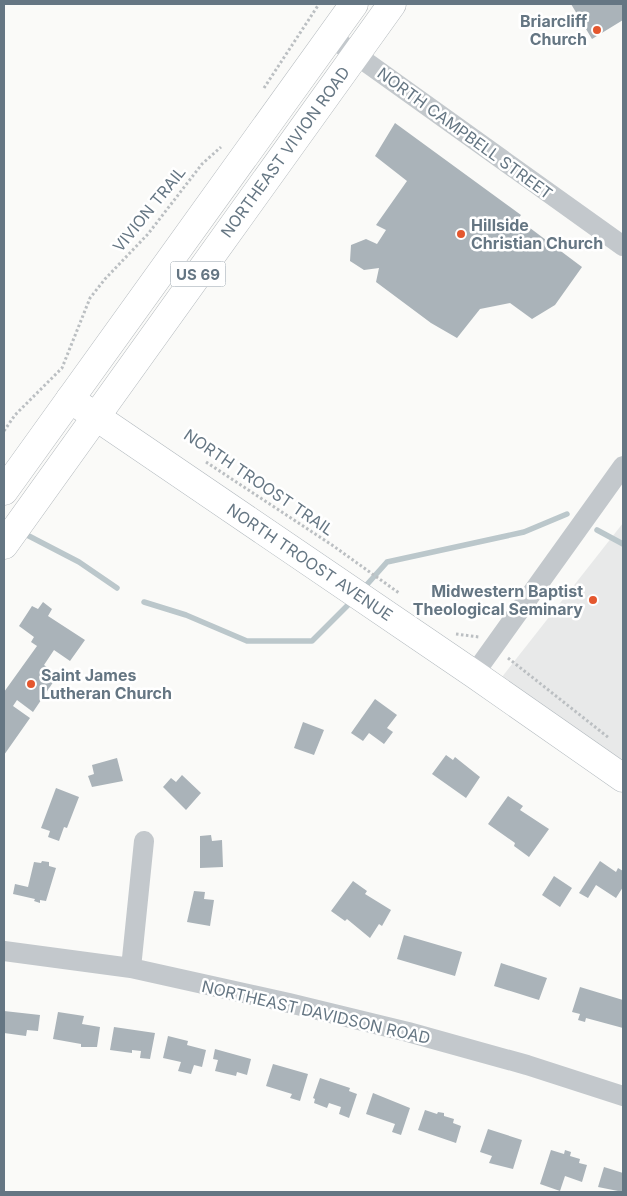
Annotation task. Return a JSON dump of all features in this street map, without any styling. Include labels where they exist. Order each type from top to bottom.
[{"type":"main road","name":"NORTHEAST VIVION ROAD","points":[[6,483],[70,399],[354,4]]},
{"type":"main road","name":"NORTHEAST VIVION ROAD","points":[[4,545],[392,4]]},
{"type":"main road","name":"NORTH TROOST AVENUE","points":[[70,399],[379,593],[474,674],[623,778]]},
{"type":"street","name":"NORTH CAMPBELL STREET","points":[[331,37],[623,246]]},
{"type":"street","points":[[474,674],[623,466]]},
{"type":"street","points":[[6,483],[37,499]]},
{"type":"street","points":[[132,968],[144,841]]},
{"type":"street","name":"NORTHEAST DAVIDSON ROAD","points":[[4,951],[132,968],[408,1032],[527,1065],[623,1096]]},
{"type":"path","points":[[263,90],[318,4]]},
{"type":"path","name":"VIVION TRAIL","points":[[4,431],[15,415],[62,368],[90,298],[105,279],[148,234],[202,164],[227,142]]},
{"type":"path","name":"NORTH TROOST TRAIL","points":[[199,457],[354,576],[379,593]]},
{"type":"shaded area","name":"Midwestern Baptist Theological Seminary","points":[[623,523],[623,761],[502,677]]},
{"type":"building","name":"Briarcliff Church","points":[[571,4],[623,4],[623,20],[592,39]]},
{"type":"building","name":"Hillside Christian Church","points":[[395,123],[521,215],[518,219],[582,267],[555,305],[532,319],[510,303],[480,309],[457,338],[431,323],[376,282],[379,268],[364,270],[350,261],[351,245],[366,239],[377,244],[386,230],[376,225],[407,181],[375,156]]},
{"type":"building","name":"Saint James Lutheran Church","points":[[43,602],[52,609],[48,616],[85,640],[70,661],[54,650],[44,665],[58,675],[33,712],[17,700],[13,706],[30,718],[4,755],[4,692],[37,646],[31,642],[34,637],[19,626],[32,606],[38,609]]},
{"type":"building","points":[[375,699],[397,715],[387,728],[393,732],[384,744],[369,733],[363,741],[351,733]]},
{"type":"building","points":[[303,722],[324,730],[314,755],[294,748]]},
{"type":"building","points":[[446,755],[453,760],[455,757],[480,777],[466,798],[432,774]]},
{"type":"building","points":[[117,758],[123,781],[92,787],[88,776],[94,774],[92,765]]},
{"type":"building","points":[[182,775],[201,793],[186,810],[163,787],[171,778],[176,782]]},
{"type":"building","points":[[56,788],[79,797],[67,828],[64,827],[59,841],[48,837],[50,831],[41,828]]},
{"type":"building","points":[[508,796],[523,806],[520,810],[549,829],[529,857],[514,846],[515,843],[488,824]]},
{"type":"building","points":[[211,835],[212,841],[222,840],[223,867],[200,868],[200,836]]},
{"type":"building","points":[[42,861],[49,862],[49,866],[56,868],[46,901],[40,900],[40,903],[34,901],[35,899],[13,894],[15,884],[28,887],[34,862],[41,863]]},
{"type":"building","points":[[600,861],[616,872],[618,868],[623,871],[623,887],[616,898],[596,885],[588,898],[579,893]]},
{"type":"building","points":[[554,876],[572,888],[560,907],[542,895]]},
{"type":"building","points":[[353,881],[367,891],[365,894],[391,910],[382,926],[379,924],[370,938],[347,919],[345,921],[331,911]]},
{"type":"building","points":[[194,891],[205,892],[204,899],[214,900],[210,926],[187,922]]},
{"type":"building","points":[[404,935],[462,952],[455,976],[397,959]]},
{"type":"building","points":[[501,963],[547,978],[539,1000],[494,986]]},
{"type":"building","points":[[580,987],[623,1000],[623,1028],[586,1018],[585,1022],[578,1020],[580,1014],[572,1012]]},
{"type":"building","points":[[4,1011],[40,1015],[38,1031],[27,1030],[26,1036],[4,1033]]},
{"type":"building","points":[[58,1012],[84,1016],[82,1024],[100,1027],[97,1047],[81,1047],[81,1044],[53,1039]]},
{"type":"building","points":[[114,1027],[155,1033],[150,1059],[140,1058],[141,1051],[132,1050],[132,1053],[110,1050]]},
{"type":"building","points":[[168,1036],[188,1041],[187,1045],[206,1050],[202,1067],[194,1065],[191,1074],[178,1071],[181,1062],[163,1058]]},
{"type":"building","points":[[215,1049],[251,1059],[247,1075],[237,1072],[236,1076],[215,1071],[218,1060],[213,1059]]},
{"type":"building","points":[[273,1064],[308,1074],[300,1101],[290,1098],[292,1094],[266,1086]]},
{"type":"building","points":[[320,1078],[350,1088],[349,1091],[357,1094],[349,1118],[339,1114],[341,1107],[329,1103],[327,1108],[314,1103],[315,1099],[313,1098]]},
{"type":"building","points":[[373,1093],[410,1108],[401,1135],[392,1132],[395,1124],[366,1114]]},
{"type":"building","points":[[425,1110],[437,1114],[438,1112],[444,1113],[444,1116],[454,1119],[453,1123],[461,1126],[456,1143],[418,1130]]},
{"type":"building","points":[[488,1129],[522,1140],[513,1169],[489,1163],[492,1156],[480,1152]]},
{"type":"building","points":[[551,1150],[564,1154],[565,1150],[571,1152],[570,1156],[580,1159],[579,1163],[587,1165],[582,1182],[565,1176],[560,1191],[540,1184]]},
{"type":"building","points":[[604,1167],[623,1173],[623,1192],[598,1187]]},
{"type":"waterway","points":[[363,589],[387,562],[524,532],[567,514]]},
{"type":"waterway","points":[[597,530],[623,544]]},
{"type":"waterway","points":[[27,535],[79,562],[117,588]]},
{"type":"waterway","points":[[144,602],[186,615],[247,641],[312,641],[353,600]]},
{"type":"place","name":"Briarcliff Church","points":[[597,30]]},
{"type":"place","name":"Hillside Christian Church","points":[[461,234]]},
{"type":"place","name":"Midwestern Baptist Theological Seminary","points":[[593,600]]},
{"type":"place","name":"Saint James Lutheran Church","points":[[31,684]]}]
